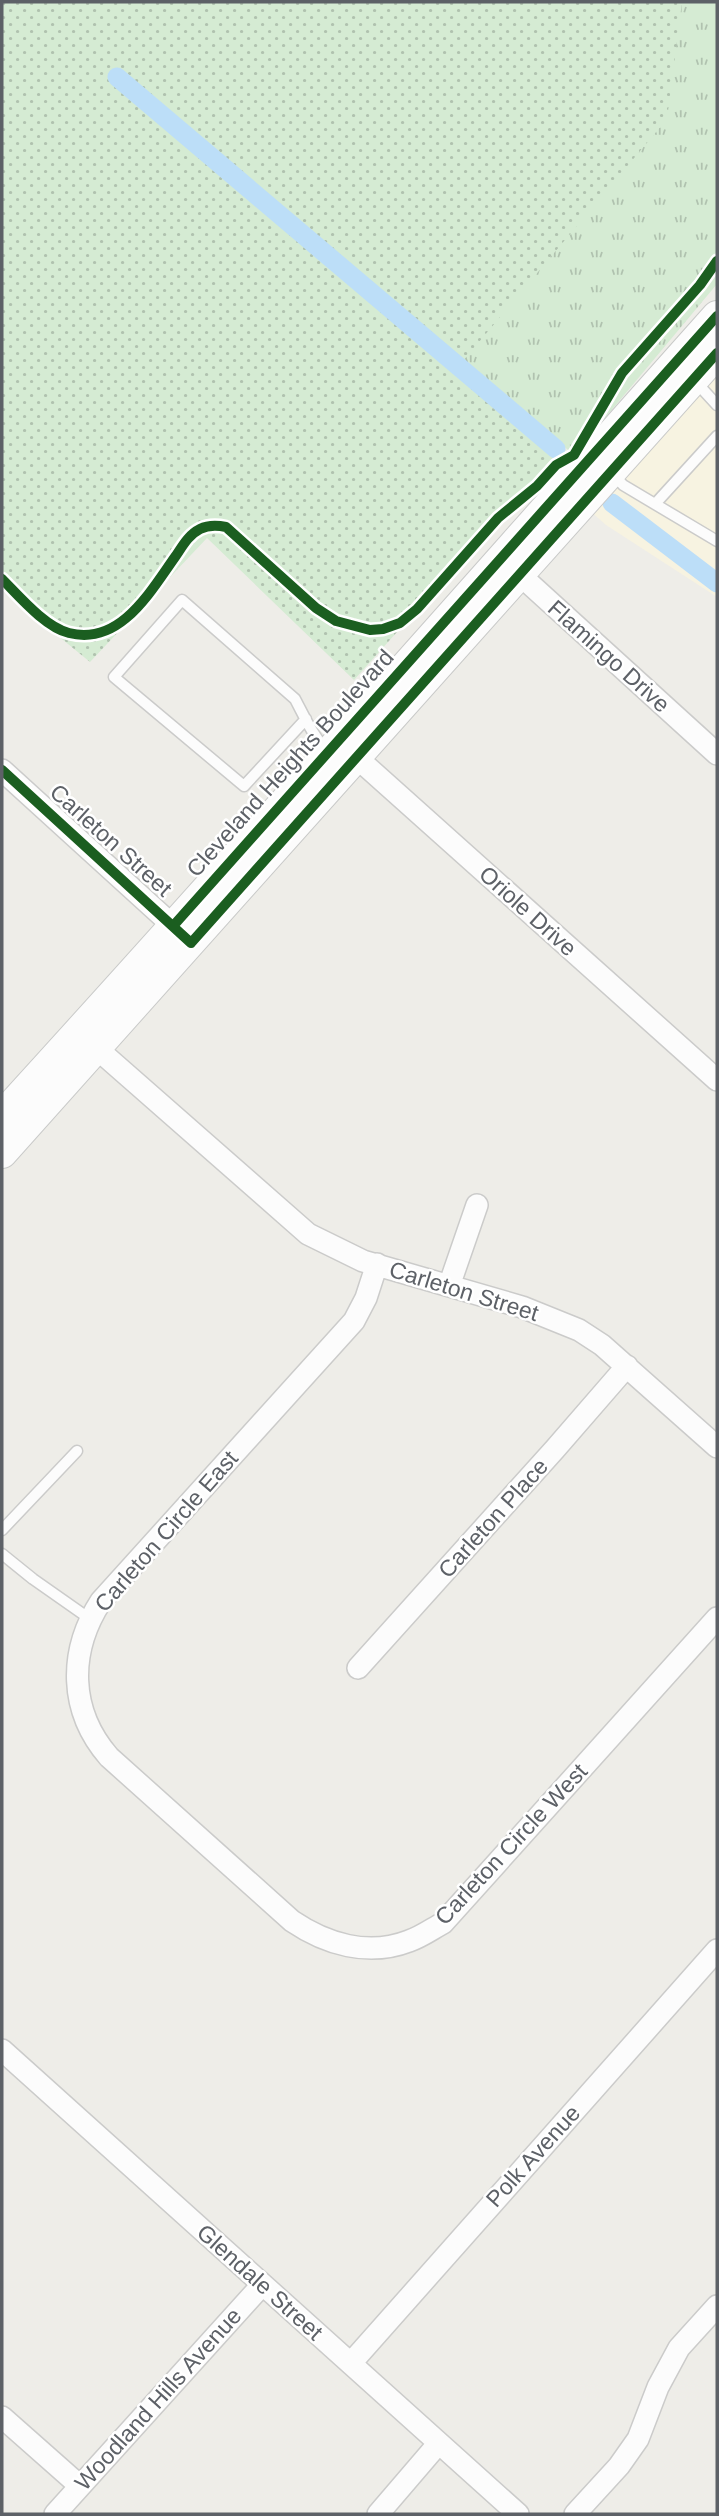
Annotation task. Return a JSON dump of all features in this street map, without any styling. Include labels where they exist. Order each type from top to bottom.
[{"type":"street","name":"Cleveland Heights Boulevard","points":[[2,1153],[12,1108],[88,1040],[342,751],[602,464],[702,366],[717,316]]},
{"type":"street","name":"Flamingo Drive","points":[[510,566],[717,754]]},
{"type":"street","name":"Oriole Drive","points":[[342,751],[717,1080]]},
{"type":"street","name":"Carleton Street","points":[[2,769],[182,934]]},
{"type":"street","name":"Carleton Street","points":[[88,1040],[308,1234],[363,1261],[561,1321],[602,1345],[717,1447]]},
{"type":"street","points":[[449,1286],[477,1205]]},
{"type":"street","name":"Carleton Circle East","points":[[200,1838],[109,1757],[95,1741],[82,1712],[77,1682],[78,1652],[90,1619],[101,1601],[354,1321],[366,1298],[377,1264]]},
{"type":"street","name":"Carleton Place","points":[[358,1668],[626,1366]]},
{"type":"street","name":"Carleton Circle West","points":[[200,1838],[292,1921],[308,1932],[331,1943],[355,1947],[384,1947],[408,1941],[443,1923],[717,1618]]},
{"type":"street","name":"Polk Avenue","points":[[351,2363],[717,1950]]},
{"type":"street","name":"Glendale Street","points":[[2,2050],[518,2514]]},
{"type":"street","name":"Woodland Hills Avenue","points":[[55,2514],[262,2285]]},
{"type":"street","points":[[575,2514],[638,2439],[658,2387],[679,2348],[717,2306]]},
{"type":"street","points":[[2,2417],[80,2486]]},
{"type":"street","points":[[377,2514],[438,2444]]},
{"type":"lane","points":[[702,366],[717,405]]},
{"type":"lane","points":[[654,504],[717,436]]},
{"type":"lane","points":[[602,464],[623,485],[717,541]]},
{"type":"lane","points":[[306,719],[244,786],[114,677],[182,600],[295,699],[306,719],[315,738],[342,751]]},
{"type":"lane","points":[[2,1530],[77,1451]]},
{"type":"lane","points":[[2,1554],[43,1587],[90,1619]]},
{"type":"shaded area","points":[[717,366],[717,597],[606,525],[589,510]]},
{"type":"green space","points":[[2,2],[717,2],[717,275],[354,680],[207,538],[90,662],[2,590]]},
{"type":"green space","points":[[682,2],[717,2],[717,284],[574,455],[463,361],[667,119]]},
{"type":"waterway","points":[[117,77],[556,449]]},
{"type":"waterway","points":[[612,503],[717,583]]},
{"type":"cycle path","points":[[2,579],[33,610],[60,630],[87,635],[104,632],[132,613],[144,600],[192,534],[209,526],[219,526],[226,527],[316,608],[336,621],[370,630],[400,623],[417,609],[498,518],[537,486],[556,465],[574,455],[622,373],[700,285],[717,261]]},
{"type":"cycle path","points":[[174,925],[717,316]]},
{"type":"cycle path","points":[[2,770],[191,943],[717,353]]}]
